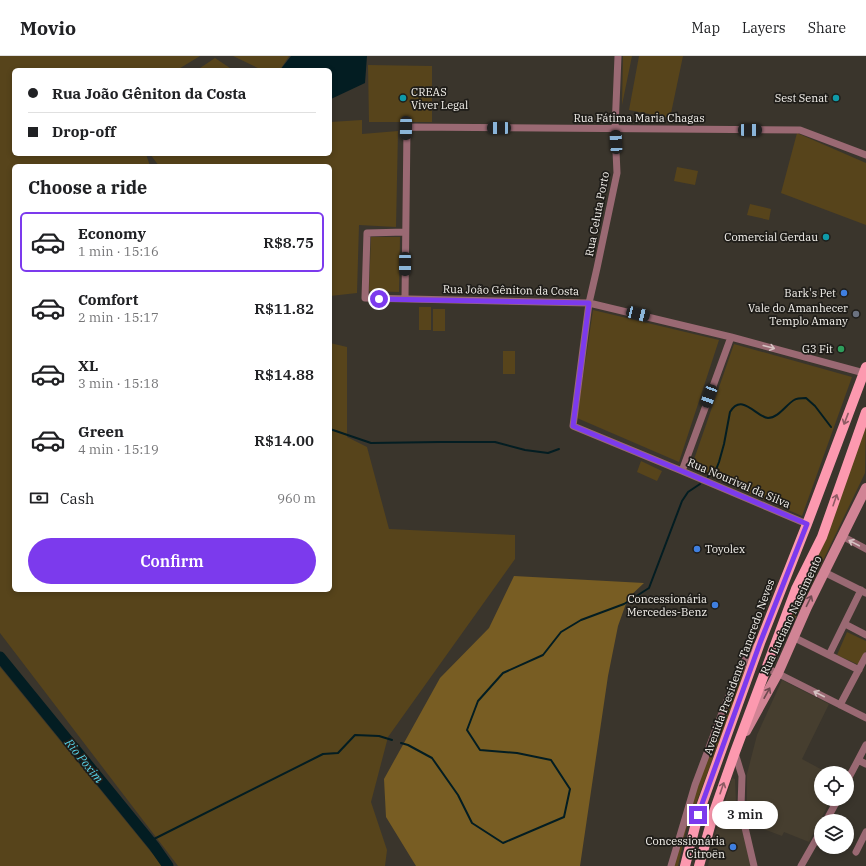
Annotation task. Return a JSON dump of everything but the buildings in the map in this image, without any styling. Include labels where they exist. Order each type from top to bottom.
[{"type":"main road","name":"Avenida Presidente Tancredo Neves","points":[[685,866],[698,815],[760,643],[865,374]]},
{"type":"main road","points":[[699,866],[714,812],[735,752],[796,588],[822,537],[866,412]]},
{"type":"street","name":"Rua Celuta Porto","points":[[573,426],[589,303],[616,176],[615,129],[618,56]]},
{"type":"street","name":"Rua Fátima Maria Chagas","points":[[405,232],[407,127],[800,130],[866,155]]},
{"type":"street","name":"Rua João Gêniton da Costa","points":[[405,232],[366,233],[365,298],[589,303],[731,336],[865,374]]},
{"type":"street","points":[[405,232],[405,299]]},
{"type":"street","points":[[682,471],[731,336]]},
{"type":"street","name":"Rua Nourival da Silva","points":[[573,426],[807,524]]},
{"type":"street","name":"Rua Luciano Nascimento","points":[[735,752],[778,673],[793,637],[866,488]]},
{"type":"street","points":[[842,536],[866,549]]},
{"type":"street","points":[[824,572],[863,592],[829,655]]},
{"type":"street","points":[[845,624],[866,635]]},
{"type":"street","points":[[793,637],[859,670]]},
{"type":"street","points":[[671,866],[695,785],[725,706],[747,656],[760,643]]},
{"type":"street","points":[[840,705],[866,656]]},
{"type":"street","points":[[767,668],[866,718]]},
{"type":"street","points":[[854,768],[866,745]]},
{"type":"street","points":[[735,752],[742,776],[742,813],[754,866]]},
{"type":"street","points":[[858,760],[866,764]]},
{"type":"street","points":[[856,852],[866,832]]},
{"type":"street","points":[[801,866],[814,843]]},
{"type":"shaded area","points":[[0,56],[200,56],[180,68],[12,68],[12,156],[147,156],[149,164],[12,164],[12,592],[332,592],[332,343],[347,347],[347,437],[367,447],[389,529],[515,535],[515,559],[388,737],[371,802],[387,850],[385,866],[178,866],[0,633]]},
{"type":"shaded area","points":[[233,56],[289,56],[281,68],[258,68]]},
{"type":"shaded area","points":[[623,56],[632,56],[622,105]]},
{"type":"shaded area","points":[[639,56],[683,56],[670,118],[629,110]]},
{"type":"shaded area","points":[[215,58],[230,68],[200,68]]},
{"type":"shaded area","points":[[368,65],[432,66],[432,122],[369,122]]},
{"type":"shaded area","points":[[362,120],[362,134],[398,131],[396,227],[359,225],[357,293],[332,296],[332,164],[158,164],[152,156],[332,156],[332,122]]},
{"type":"shaded area","points":[[797,133],[866,163],[866,225],[781,193]]},
{"type":"shaded area","points":[[677,167],[698,171],[695,185],[674,181]]},
{"type":"shaded area","points":[[750,204],[771,209],[769,220],[747,215]]},
{"type":"shaded area","points":[[371,237],[400,237],[399,292],[369,291]]},
{"type":"shaded area","points":[[419,307],[431,307],[431,330],[419,330]]},
{"type":"shaded area","points":[[433,309],[445,309],[445,331],[433,331]]},
{"type":"shaded area","points":[[593,310],[719,340],[679,462],[577,418]]},
{"type":"shaded area","points":[[734,344],[852,377],[802,516],[691,468]]},
{"type":"shaded area","points":[[503,351],[515,351],[515,374],[503,374]]},
{"type":"shaded area","points":[[866,422],[865,473],[794,621],[788,625]]},
{"type":"shaded area","points":[[641,461],[662,471],[657,481],[637,472]]},
{"type":"shaded area","points":[[514,576],[644,583],[628,598],[618,626],[608,676],[580,866],[416,866],[386,817],[384,779],[440,678],[489,628]]},
{"type":"shaded area","points":[[847,632],[866,641],[866,651],[859,665],[837,655]]},
{"type":"shaded area","points":[[746,659],[750,660],[686,830],[678,866],[673,866],[682,826]]},
{"type":"shaded area","points":[[0,667],[151,852],[166,866],[0,866]]},
{"type":"shaded area","points":[[782,680],[829,704],[802,759],[815,766],[814,806],[827,806],[823,814],[814,814],[814,832],[809,842],[784,832],[782,836],[747,823],[747,774],[757,735]]},
{"type":"shaded area","points":[[732,778],[735,779],[736,803],[751,866],[708,866],[713,841]]},
{"type":"water","points":[[291,56],[367,56],[365,83],[332,99],[332,68],[282,68]]},
{"type":"waterway","points":[[708,477],[715,472],[719,462],[730,412],[739,404],[749,407],[763,417],[768,418],[779,414],[795,399],[806,398],[815,406],[831,427]]},
{"type":"waterway","points":[[332,430],[371,443],[495,442],[525,450],[548,453],[559,449]]},
{"type":"waterway","points":[[401,743],[408,745],[432,758],[458,795],[472,823],[503,843],[564,817],[570,789],[551,760],[517,753],[480,750],[467,730],[478,701],[503,673],[543,655],[561,632],[581,620],[624,604],[649,588],[682,501],[688,492],[700,484]]},
{"type":"waterway","name":"Rio Poxim","points":[[0,657],[154,846],[168,866]]},
{"type":"waterway","points":[[150,841],[323,754],[338,753],[355,735],[379,736],[392,740]]},
{"type":"place","name":"CREAS Viver Legal","points":[[403,98]]},
{"type":"place","name":"Sest Senat","points":[[836,98]]},
{"type":"place","name":"Comercial Gerdau","points":[[826,237]]},
{"type":"place","name":"Bark's Pet","points":[[844,293]]},
{"type":"place","name":"Vale do Amanhecer Templo Amany","points":[[856,314]]},
{"type":"place","name":"G3 Fit","points":[[841,349]]},
{"type":"place","name":"Toyolex","points":[[697,549]]},
{"type":"place","name":"Concessionária Mercedes-Benz","points":[[715,605]]},
{"type":"place","name":"Concessionária Citroën","points":[[733,847]]},
{"type":"route","points":[[379,299],[589,303],[573,426],[807,524],[760,643],[698,815]]}]
